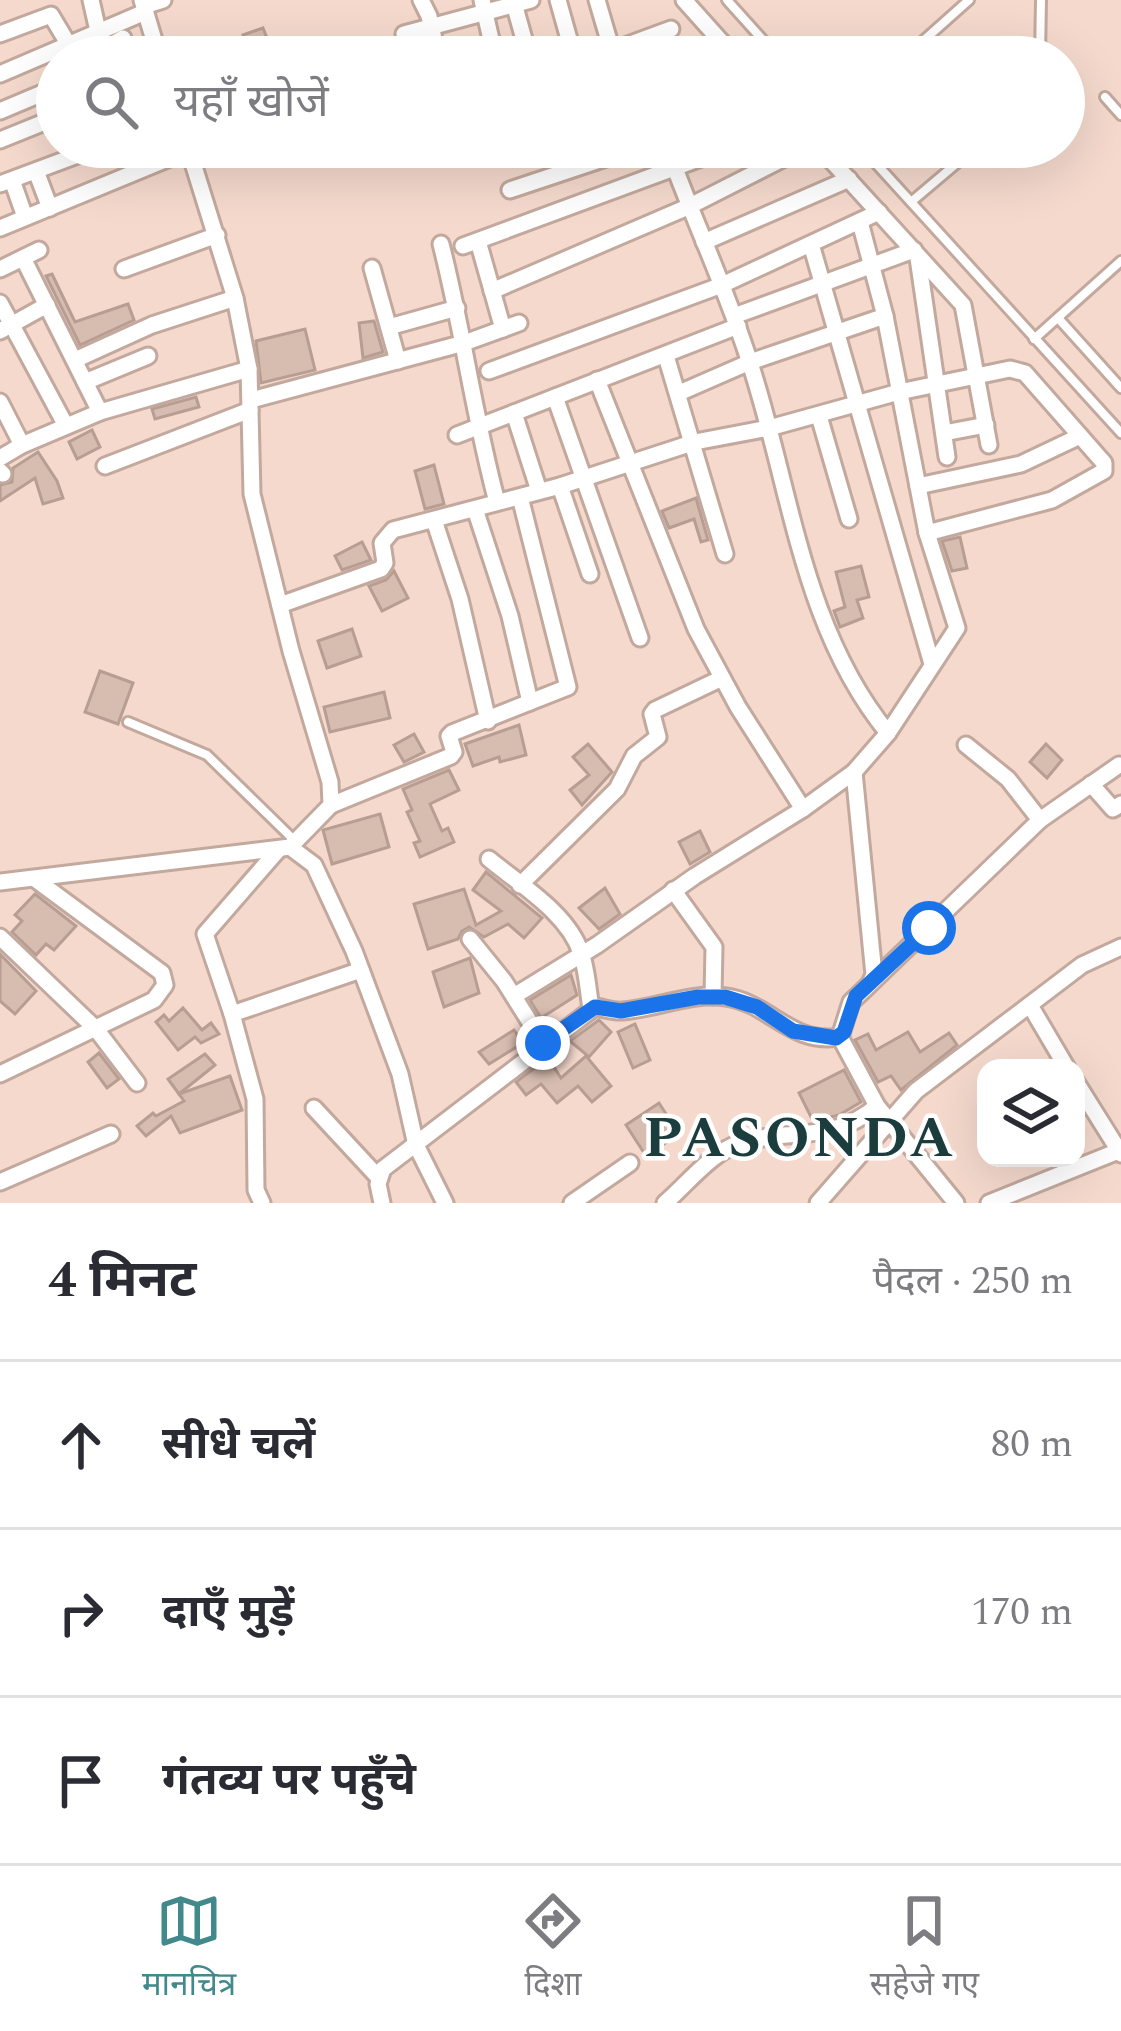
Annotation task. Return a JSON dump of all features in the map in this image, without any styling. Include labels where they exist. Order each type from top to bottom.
[{"type":"street","points":[[91,0],[98,31]]},
{"type":"street","points":[[91,36],[163,0]]},
{"type":"street","points":[[421,0],[434,36]]},
{"type":"street","points":[[558,0],[568,36]]},
{"type":"street","points":[[598,0],[617,36]]},
{"type":"street","points":[[684,0],[717,36]]},
{"type":"street","points":[[404,34],[484,6],[520,2],[526,36]]},
{"type":"street","points":[[144,6],[153,36]]},
{"type":"street","points":[[484,6],[490,36]]},
{"type":"street","points":[[0,34],[50,15],[63,36]]},
{"type":"street","points":[[656,36],[670,29]]},
{"type":"street","points":[[0,74],[36,62]]},
{"type":"street","points":[[0,111],[36,96]]},
{"type":"street","points":[[2,134],[36,123]]},
{"type":"street","points":[[25,217],[6,182],[44,168]]},
{"type":"street","points":[[0,228],[142,168]]},
{"type":"street","points":[[195,168],[235,298],[248,369],[250,480],[330,782],[331,805]]},
{"type":"street","points":[[510,190],[576,168]]},
{"type":"street","points":[[106,466],[250,405],[511,326],[470,243],[675,168],[750,362],[831,643],[888,734]]},
{"type":"street","points":[[492,291],[690,206],[765,168]]},
{"type":"street","points":[[839,168],[966,310],[988,445]]},
{"type":"street","points":[[36,171],[50,208]]},
{"type":"street","points":[[704,242],[849,179]]},
{"type":"street","points":[[489,371],[722,285],[879,212]]},
{"type":"street","points":[[514,996],[854,772],[888,734],[955,634],[957,622],[927,533],[874,264],[860,222]]},
{"type":"street","points":[[124,269],[217,235]]},
{"type":"street","points":[[441,244],[458,308],[476,427],[497,502]]},
{"type":"street","points":[[812,244],[932,664]]},
{"type":"street","points":[[457,435],[666,356],[824,282],[916,252]]},
{"type":"street","points":[[916,252],[947,457]]},
{"type":"street","points":[[0,269],[31,254],[47,305],[100,412]]},
{"type":"street","points":[[372,268],[398,362]]},
{"type":"street","points":[[75,360],[152,325],[235,298]]},
{"type":"street","points":[[0,304],[6,328],[65,424]]},
{"type":"street","points":[[6,328],[47,305]]},
{"type":"street","points":[[389,327],[458,308]]},
{"type":"street","points":[[679,393],[750,362],[885,316]]},
{"type":"street","points":[[85,382],[148,356]]},
{"type":"street","points":[[666,356],[725,554]]},
{"type":"street","points":[[1,468],[22,446],[65,424],[248,369]]},
{"type":"street","points":[[280,605],[374,573],[385,563],[382,543],[388,532],[560,486],[695,442],[1010,369],[1021,370],[1104,463],[1099,474],[1052,500],[927,533]]},
{"type":"street","points":[[597,380],[675,581],[722,678],[803,809]]},
{"type":"street","points":[[555,397],[640,638]]},
{"type":"street","points":[[0,402],[22,446]]},
{"type":"street","points":[[514,412],[539,491]]},
{"type":"street","points":[[819,416],[849,518]]},
{"type":"street","points":[[944,433],[986,424]]},
{"type":"street","points":[[918,486],[1021,464],[1080,436]]},
{"type":"street","points":[[560,486],[590,574]]},
{"type":"street","points":[[262,1203],[256,1190],[255,1099],[205,934],[331,805],[451,756],[450,734],[564,690],[569,682],[520,497]]},
{"type":"street","points":[[475,509],[510,616],[530,702]]},
{"type":"street","points":[[434,520],[460,599],[488,721]]},
{"type":"street","points":[[520,885],[617,789],[634,756],[658,736],[655,710],[722,678]]},
{"type":"street","points":[[966,746],[1008,779],[1040,820]]},
{"type":"street","points":[[956,1203],[877,1106],[840,1037],[851,1003],[1040,820],[1119,765]]},
{"type":"street","points":[[854,772],[873,969],[869,986]]},
{"type":"street","points":[[1091,784],[1107,806],[1113,809],[1121,804]]},
{"type":"street","points":[[0,882],[288,846],[302,854],[322,878],[361,970],[400,1074],[416,1144],[445,1203]]},
{"type":"street","points":[[489,859],[564,925],[582,955],[591,1009]]},
{"type":"street","points":[[0,1074],[162,992],[164,980],[142,958],[35,879]]},
{"type":"street","points":[[674,890],[714,947],[713,996]]},
{"type":"street","points":[[0,937],[96,1029],[137,1083]]},
{"type":"street","points":[[470,939],[543,1043]]},
{"type":"street","points":[[818,1203],[929,1080],[1082,965],[1121,947]]},
{"type":"street","points":[[232,1014],[361,970]]},
{"type":"street","points":[[378,1177],[388,1164],[591,1009],[625,1011],[713,996],[752,1005],[793,1031],[840,1037]]},
{"type":"street","points":[[1031,1007],[1062,1059]]},
{"type":"street","points":[[989,1203],[1120,1152],[1085,1096]]},
{"type":"street","points":[[665,1203],[737,1144],[827,1133],[854,1124],[877,1106]]},
{"type":"street","points":[[314,1108],[378,1177],[382,1203]]},
{"type":"street","points":[[0,1182],[111,1134]]},
{"type":"street","points":[[572,1203],[630,1163]]},
{"type":"lane","points":[[727,0],[759,36]]},
{"type":"lane","points":[[929,36],[969,0]]},
{"type":"lane","points":[[1040,36],[1041,0]]},
{"type":"lane","points":[[1105,97],[1121,115]]},
{"type":"lane","points":[[879,168],[1121,433]]},
{"type":"lane","points":[[910,202],[951,168]]},
{"type":"lane","points":[[1034,339],[1120,264]]},
{"type":"lane","points":[[1058,318],[1121,388]]},
{"type":"lane","points":[[128,722],[207,755],[288,846]]},
{"type":"building","points":[[263,28],[266,36],[243,36]]},
{"type":"building","points":[[52,274],[75,322],[128,304],[134,320],[80,345],[46,276]]},
{"type":"building","points":[[374,321],[383,352],[363,358],[359,323]]},
{"type":"building","points":[[305,329],[315,370],[261,383],[256,341]]},
{"type":"building","points":[[196,397],[199,407],[155,419],[152,409]]},
{"type":"building","points":[[92,430],[100,447],[77,459],[69,442]]},
{"type":"building","points":[[38,452],[63,498],[43,504],[35,478],[0,501],[0,485],[12,482],[13,468]]},
{"type":"building","points":[[434,465],[444,504],[425,509],[415,471]]},
{"type":"building","points":[[696,498],[708,540],[701,542],[694,519],[669,528],[662,511]]},
{"type":"building","points":[[960,537],[967,568],[952,571],[942,541]]},
{"type":"building","points":[[362,542],[371,560],[342,570],[335,556]]},
{"type":"building","points":[[861,566],[869,597],[857,600],[863,618],[840,627],[834,611],[845,607],[836,572]]},
{"type":"building","points":[[394,571],[408,598],[382,611],[369,586],[386,580]]},
{"type":"building","points":[[352,629],[361,656],[327,668],[318,641]]},
{"type":"building","points":[[100,671],[133,683],[118,724],[85,712]]},
{"type":"building","points":[[384,692],[390,718],[330,732],[324,707]]},
{"type":"building","points":[[519,725],[526,755],[473,766],[465,744]]},
{"type":"building","points":[[414,734],[424,752],[404,762],[394,745]]},
{"type":"building","points":[[588,744],[612,772],[582,805],[570,790],[589,775],[573,757]]},
{"type":"building","points":[[1046,744],[1062,760],[1047,778],[1030,762]]},
{"type":"building","points":[[449,770],[459,790],[430,804],[442,831],[448,828],[454,842],[420,857],[414,843],[420,841],[403,789]]},
{"type":"building","points":[[380,814],[389,847],[332,864],[323,830]]},
{"type":"building","points":[[700,831],[710,852],[690,864],[679,842]]},
{"type":"building","points":[[486,872],[542,918],[524,938],[508,924],[484,937],[469,927],[458,939],[428,949],[414,904],[464,889],[476,925],[501,911],[473,890]]},
{"type":"building","points":[[605,888],[620,914],[599,929],[579,908]]},
{"type":"building","points":[[35,894],[76,926],[54,950],[46,944],[36,955],[12,932],[22,921],[15,915]]},
{"type":"building","points":[[0,954],[36,991],[15,1014],[0,1001]]},
{"type":"building","points":[[470,958],[479,993],[444,1007],[433,972]]},
{"type":"building","points":[[571,975],[577,995],[541,1018],[530,1000]]},
{"type":"building","points":[[183,1008],[202,1030],[211,1023],[219,1034],[201,1043],[195,1037],[178,1050],[156,1022],[164,1015],[169,1021]]},
{"type":"building","points":[[599,1020],[611,1032],[589,1057],[570,1041]]},
{"type":"building","points":[[635,1024],[650,1060],[633,1068],[618,1032]]},
{"type":"building","points":[[514,1030],[523,1043],[489,1064],[479,1052]]},
{"type":"building","points":[[908,1032],[920,1052],[949,1033],[957,1045],[901,1090],[891,1076],[878,1082],[855,1040],[868,1034],[876,1050]]},
{"type":"building","points":[[99,1053],[119,1079],[107,1088],[88,1062]]},
{"type":"building","points":[[205,1054],[215,1065],[179,1094],[168,1079]]},
{"type":"building","points":[[586,1056],[611,1086],[592,1102],[578,1086],[557,1103],[541,1084],[526,1095],[516,1082],[548,1058],[561,1078]]},
{"type":"building","points":[[844,1070],[861,1102],[839,1115],[813,1121],[799,1093]]},
{"type":"building","points":[[230,1076],[242,1110],[180,1133],[171,1116],[146,1136],[137,1126],[153,1113],[156,1116],[184,1101],[179,1094]]},
{"type":"building","points":[[659,1103],[679,1134],[646,1156],[626,1125]]},
{"type":"district","name":"PASONDA","points":[[800,1139]]},
{"type":"route","points":[[543,1043],[595,1007],[625,1011],[706,996],[757,1007],[793,1031],[840,1037],[856,996],[929,928]]}]
